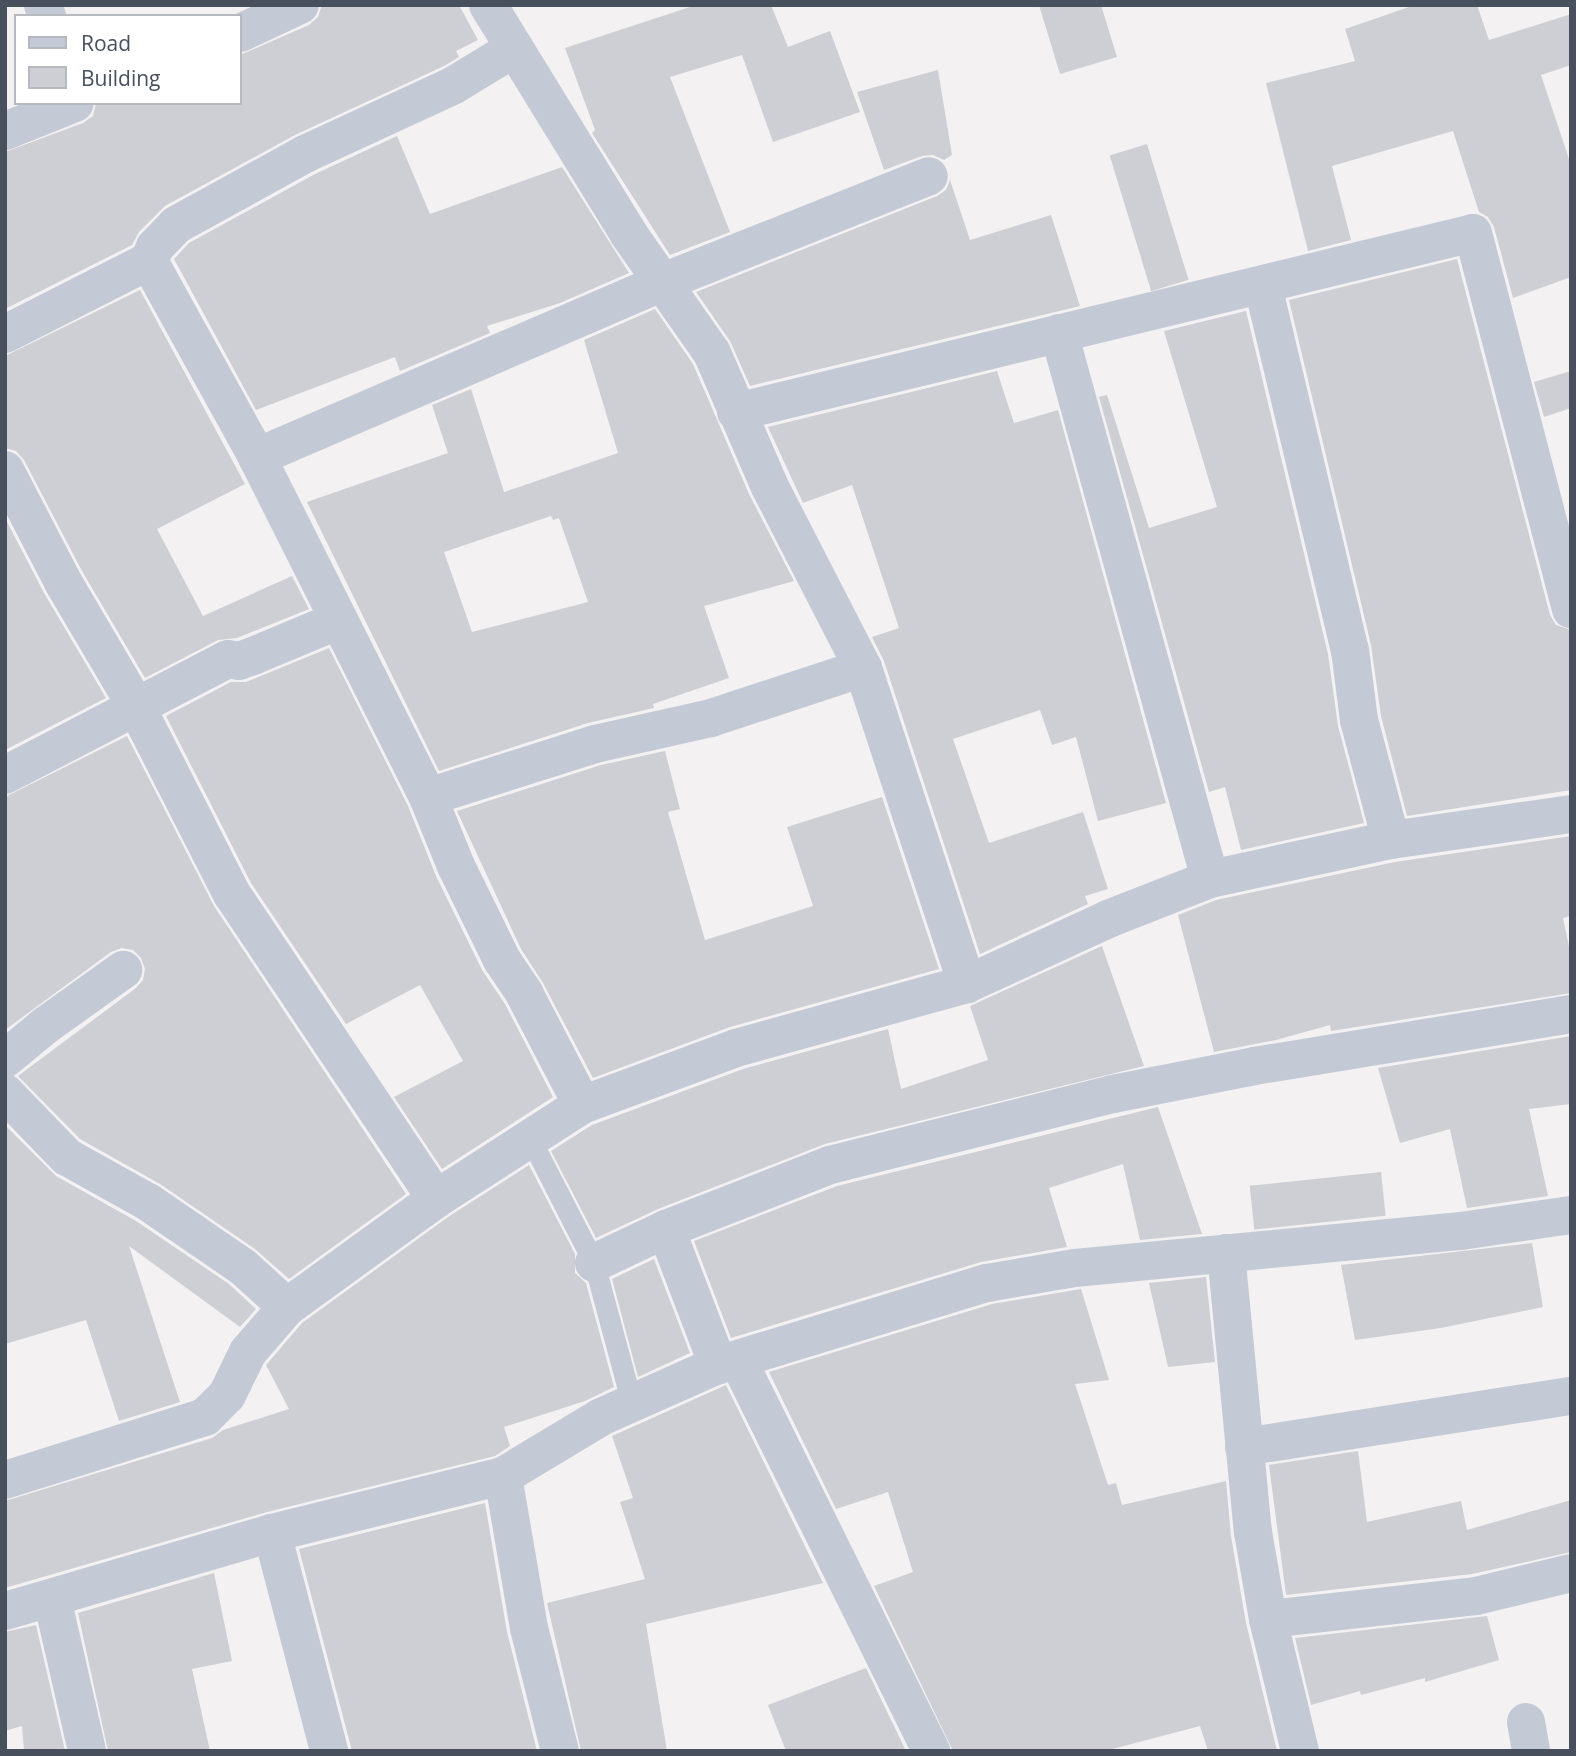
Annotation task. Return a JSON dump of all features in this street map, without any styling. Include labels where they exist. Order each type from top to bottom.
[{"type":"street","points":[[242,32],[300,5]]},
{"type":"street","points":[[488,5],[628,233],[712,353],[769,485],[863,668],[967,984]]},
{"type":"street","points":[[5,334],[149,261],[155,247],[176,225],[305,154],[454,85],[515,48]]},
{"type":"street","points":[[5,131],[70,105]]},
{"type":"street","points":[[257,457],[663,282],[929,176]]},
{"type":"street","points":[[736,412],[1473,233],[1571,609]]},
{"type":"street","points":[[149,261],[257,457],[429,797],[456,866],[502,960],[524,993],[582,1105]]},
{"type":"street","points":[[1263,286],[1350,650],[1359,720],[1391,840]]},
{"type":"street","points":[[1059,333],[1210,879]]},
{"type":"street","points":[[5,470],[63,582],[135,704],[232,894],[436,1199]]},
{"type":"street","points":[[5,775],[135,704],[228,659],[246,659],[339,620]]},
{"type":"street","points":[[429,797],[595,744],[712,718],[863,668]]},
{"type":"street","points":[[5,1480],[205,1417],[227,1395],[248,1352],[288,1307],[436,1199],[582,1105],[736,1048],[967,984],[1108,919],[1210,879],[1391,840],[1571,814]]},
{"type":"street","points":[[5,1059],[46,1025],[123,970]]},
{"type":"street","points":[[594,1263],[666,1229],[830,1165],[1112,1094],[1254,1066],[1571,1014]]},
{"type":"street","points":[[5,1093],[67,1157],[148,1202],[243,1267],[288,1307]]},
{"type":"street","points":[[5,1611],[272,1533],[503,1476],[601,1417],[728,1363],[987,1283],[1075,1268],[1461,1231],[1571,1215]]},
{"type":"street","points":[[666,1229],[728,1363],[931,1751]]},
{"type":"street","points":[[1226,1253],[1253,1532],[1268,1619],[1300,1751]]},
{"type":"street","points":[[1244,1447],[1571,1396]]},
{"type":"street","points":[[503,1476],[529,1628],[559,1751]]},
{"type":"street","points":[[272,1533],[329,1751]]},
{"type":"street","points":[[1268,1619],[1476,1596],[1571,1573]]},
{"type":"street","points":[[52,1598],[88,1751]]},
{"type":"lane","points":[[530,1138],[594,1263],[632,1404]]},
{"type":"building","points":[[322,5],[459,5],[478,40],[456,51],[459,57],[444,66],[295,135],[165,206],[139,232],[132,245],[5,309],[5,152],[83,123],[93,116],[96,105],[242,105],[242,54],[309,25],[318,17]]},
{"type":"building","points":[[696,5],[771,5],[788,47],[830,31],[860,112],[773,142],[742,55],[670,77],[730,232],[670,255],[592,133],[595,130],[565,48]]},
{"type":"building","points":[[1039,5],[1101,5],[1117,57],[1060,74]]},
{"type":"building","points":[[1415,5],[1477,5],[1489,40],[1571,14],[1571,65],[1541,75],[1571,165],[1571,277],[1513,298],[1494,227],[1488,217],[1479,212],[1453,131],[1332,166],[1351,240],[1308,251],[1266,83],[1355,61],[1345,29]]},
{"type":"building","points":[[938,70],[952,155],[944,160],[933,155],[922,156],[884,170],[857,92]]},
{"type":"building","points":[[397,136],[430,214],[562,167],[629,273],[560,303],[487,326],[490,333],[400,371],[395,357],[256,410],[174,259],[189,243],[315,174]]},
{"type":"building","points":[[1147,144],[1189,280],[1151,291],[1110,155]]},
{"type":"building","points":[[950,180],[970,240],[1051,215],[1080,306],[750,386],[730,341],[696,292],[937,196],[946,190]]},
{"type":"building","points":[[1457,259],[1550,615],[1556,625],[1571,630],[1571,790],[1407,816],[1381,716],[1371,645],[1289,300]]},
{"type":"building","points":[[140,290],[245,484],[157,529],[203,616],[292,576],[309,609],[237,638],[218,640],[145,678],[82,571],[24,460],[16,451],[5,448],[5,356]]},
{"type":"building","points":[[655,309],[693,364],[749,494],[794,581],[704,606],[729,678],[653,704],[654,708],[588,723],[439,771],[307,502],[448,453],[432,405],[471,389],[504,492],[618,453],[584,340]],"holes":[[[551,516],[553,520],[559,518],[588,602],[472,632],[444,552]]]},
{"type":"building","points":[[1246,311],[1328,654],[1338,726],[1364,823],[1241,850],[1225,787],[1209,792],[1099,397],[1107,395],[1149,528],[1217,507],[1164,331]]},
{"type":"building","points":[[997,371],[1014,423],[1058,410],[1166,803],[1098,821],[1076,737],[1052,745],[1040,710],[953,739],[989,843],[1083,812],[1108,889],[1085,896],[1088,904],[980,954],[884,661],[872,637],[899,628],[852,485],[803,503],[768,427]]},
{"type":"building","points":[[1571,371],[1571,408],[1544,417],[1534,382]]},
{"type":"building","points":[[5,518],[44,593],[106,698],[5,750]]},
{"type":"building","points":[[329,648],[408,806],[436,876],[482,970],[505,1004],[553,1097],[442,1169],[394,1097],[463,1061],[420,985],[346,1024],[251,883],[166,716],[231,682],[246,682]]},
{"type":"building","points":[[127,736],[214,906],[406,1194],[289,1279],[255,1249],[160,1184],[80,1139],[18,1076],[136,988],[143,980],[145,969],[141,958],[133,950],[122,948],[111,952],[5,1030],[5,797]]},
{"type":"building","points":[[665,751],[680,809],[668,812],[705,940],[813,906],[787,827],[882,797],[939,969],[730,1027],[593,1078],[543,983],[521,949],[457,811],[601,765]]},
{"type":"building","points":[[1571,836],[1571,916],[1563,918],[1571,956],[1571,993],[1331,1031],[1330,1025],[1276,1040],[1214,1052],[1178,915],[1216,900],[1395,862]]},
{"type":"building","points":[[1102,946],[1144,1066],[825,1144],[658,1209],[596,1238],[551,1151],[592,1125],[743,1069],[888,1029],[901,1089],[988,1060],[970,1006]]},
{"type":"building","points":[[1571,1036],[1571,1104],[1529,1109],[1548,1196],[1467,1208],[1450,1129],[1400,1143],[1378,1068]]},
{"type":"building","points":[[1158,1107],[1202,1234],[1140,1240],[1123,1164],[1049,1188],[1067,1247],[981,1262],[731,1338],[694,1241],[837,1186]]},
{"type":"building","points":[[5,1125],[56,1176],[136,1221],[229,1284],[256,1309],[240,1327],[129,1246],[180,1402],[119,1421],[86,1320],[5,1344]]},
{"type":"building","points":[[529,1165],[575,1254],[575,1273],[586,1283],[614,1387],[585,1401],[504,1427],[510,1446],[495,1456],[267,1512],[5,1588],[5,1501],[212,1438],[223,1430],[289,1409],[266,1365],[302,1323],[448,1217]]},
{"type":"building","points":[[1381,1172],[1386,1216],[1254,1230],[1250,1186]]},
{"type":"building","points":[[1532,1243],[1543,1307],[1441,1328],[1355,1340],[1341,1265]]},
{"type":"building","points":[[654,1259],[690,1353],[638,1377],[612,1279]]},
{"type":"building","points":[[1206,1277],[1215,1362],[1168,1367],[1149,1283]]},
{"type":"building","points":[[1081,1289],[1109,1380],[1075,1384],[1108,1485],[1116,1483],[1122,1505],[1226,1481],[1231,1536],[1246,1623],[1277,1751],[1208,1751],[1200,1726],[1105,1751],[953,1751],[874,1586],[913,1572],[888,1492],[836,1509],[769,1372],[992,1304]]},
{"type":"building","points":[[726,1385],[823,1583],[646,1624],[667,1751],[581,1751],[547,1603],[645,1579],[620,1502],[633,1498],[612,1436]]},
{"type":"building","points":[[1358,1451],[1367,1522],[1461,1501],[1467,1530],[1571,1500],[1571,1552],[1472,1574],[1286,1595],[1269,1465]]},
{"type":"building","points":[[485,1503],[507,1632],[537,1751],[352,1751],[299,1549]]},
{"type":"building","points":[[214,1573],[232,1661],[192,1669],[210,1751],[108,1751],[78,1613]]},
{"type":"building","points":[[1487,1616],[1499,1660],[1425,1682],[1425,1678],[1361,1695],[1360,1691],[1311,1705],[1295,1638]]},
{"type":"building","points":[[36,1625],[65,1751],[24,1751],[22,1726],[5,1731],[5,1632]]},
{"type":"building","points":[[866,1668],[906,1751],[786,1751],[768,1705]]}]
